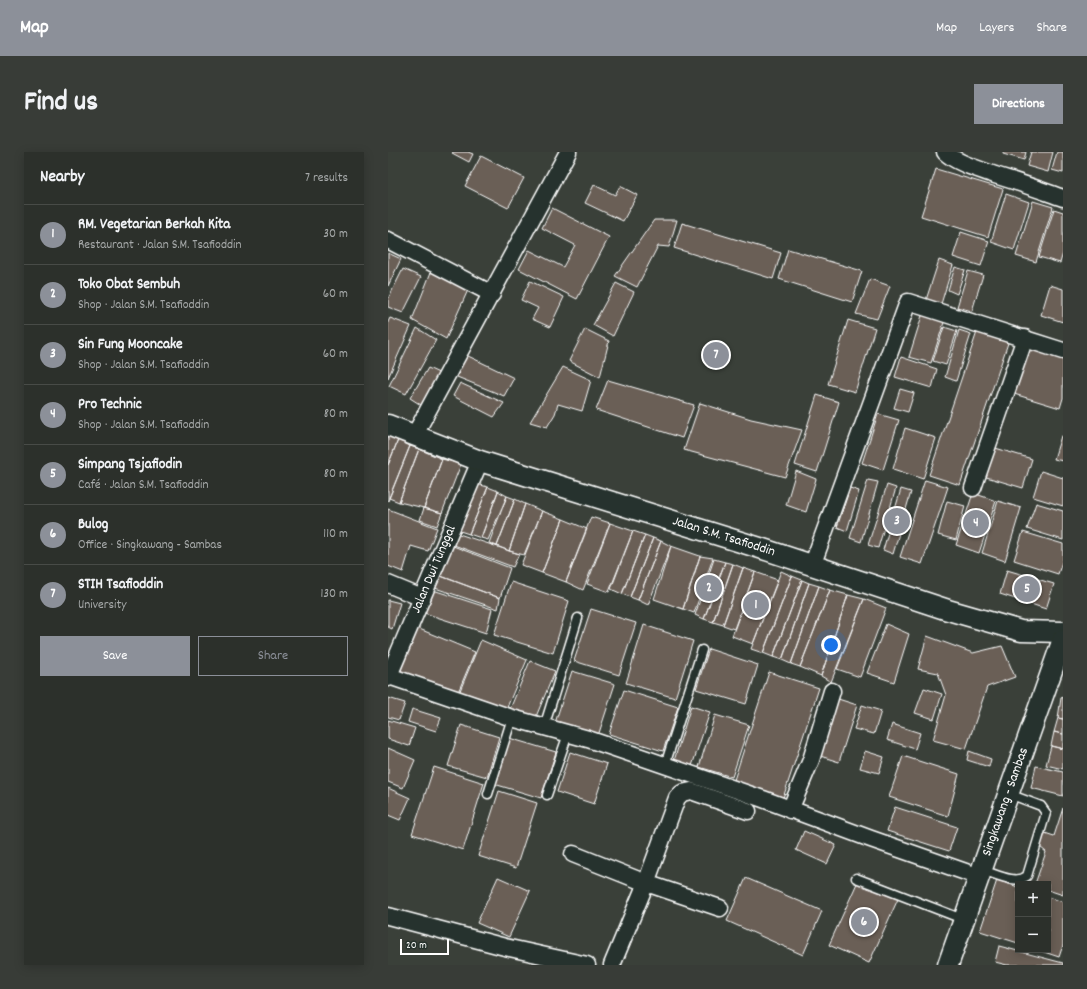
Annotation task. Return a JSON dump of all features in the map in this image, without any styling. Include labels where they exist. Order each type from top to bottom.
[{"type":"street","points":[[414,436],[568,152]]},
{"type":"street","points":[[945,152],[954,158],[983,170],[1063,198]]},
{"type":"street","points":[[388,240],[492,294]]},
{"type":"street","points":[[812,566],[908,302],[1063,351]]},
{"type":"street","points":[[972,488],[1025,338]]},
{"type":"street","name":"Jalan S.M. Tsafioddin","points":[[388,425],[480,461],[760,548],[948,610],[1021,631],[1063,632]]},
{"type":"street","name":"Jalan Dwi Tunggal","points":[[389,677],[480,461]]},
{"type":"street","points":[[388,584],[422,598]]},
{"type":"street","name":"Singkawang - Sambas","points":[[948,965],[1063,639]]},
{"type":"street","points":[[389,677],[512,718],[665,765],[763,798],[790,810],[981,874]]},
{"type":"street","points":[[790,810],[811,760],[832,692]]},
{"type":"street","points":[[612,965],[646,883],[677,798],[682,793],[691,791],[748,811]]},
{"type":"street","points":[[573,854],[646,883],[720,908]]},
{"type":"street","points":[[388,916],[505,947],[588,965]]},
{"type":"lane","points":[[544,727],[578,618]]},
{"type":"lane","points":[[665,765],[702,650]]},
{"type":"lane","points":[[488,794],[512,718]]},
{"type":"lane","points":[[548,796],[568,734]]},
{"type":"lane","points":[[981,874],[1015,880],[1023,879],[1027,876],[1046,812],[1041,806],[1009,794]]},
{"type":"lane","points":[[856,878],[965,920]]},
{"type":"building","points":[[468,152],[473,154],[469,162],[452,153]]},
{"type":"building","points":[[1003,152],[1026,152],[1024,160],[1003,154]]},
{"type":"building","points":[[1031,152],[1053,152],[1048,172],[1027,166]]},
{"type":"building","points":[[1057,152],[1063,152],[1063,173],[1052,170]]},
{"type":"building","points":[[481,156],[524,178],[508,208],[465,186]]},
{"type":"building","points":[[936,169],[1003,189],[988,237],[921,216]]},
{"type":"building","points":[[594,185],[615,195],[620,186],[637,195],[623,221],[585,203]]},
{"type":"building","points":[[1006,194],[1029,202],[1014,250],[991,242]]},
{"type":"building","points":[[1033,201],[1053,207],[1036,262],[1016,256]]},
{"type":"building","points":[[552,208],[609,237],[577,299],[519,269],[529,250],[563,267],[575,245],[542,228]]},
{"type":"building","points":[[1054,209],[1063,212],[1063,253],[1060,263],[1039,257]]},
{"type":"building","points":[[654,220],[677,220],[669,247],[658,246],[637,287],[615,276]]},
{"type":"building","points":[[682,223],[781,253],[773,279],[674,248]]},
{"type":"building","points":[[961,232],[989,241],[981,266],[953,257]]},
{"type":"building","points":[[788,249],[862,271],[852,302],[779,279]]},
{"type":"building","points":[[388,253],[401,259],[388,286]]},
{"type":"building","points":[[939,260],[953,265],[941,304],[926,300]]},
{"type":"building","points":[[955,267],[965,270],[957,294],[948,290]]},
{"type":"building","points":[[403,269],[421,277],[403,313],[388,307],[388,299]]},
{"type":"building","points":[[968,271],[983,275],[972,311],[957,307]]},
{"type":"building","points":[[431,272],[468,290],[446,339],[412,320]]},
{"type":"building","points":[[870,279],[890,286],[877,319],[856,314]]},
{"type":"building","points":[[530,281],[564,297],[550,327],[532,319],[538,308],[521,300]]},
{"type":"building","points":[[616,283],[634,292],[613,336],[593,325]]},
{"type":"building","points":[[1050,285],[1063,289],[1063,322],[1041,315]]},
{"type":"building","points":[[924,309],[946,316],[931,363],[909,357]]},
{"type":"building","points":[[390,318],[411,326],[388,378],[388,322]]},
{"type":"building","points":[[848,320],[875,328],[855,392],[828,384]]},
{"type":"building","points":[[944,327],[957,331],[946,365],[933,361]]},
{"type":"building","points":[[417,328],[436,340],[406,394],[389,386]]},
{"type":"building","points":[[585,329],[609,341],[600,377],[569,361]]},
{"type":"building","points":[[978,329],[1009,340],[960,485],[929,475]]},
{"type":"building","points":[[959,330],[971,334],[956,381],[945,377]]},
{"type":"building","points":[[1028,347],[1063,358],[1063,398],[1060,408],[1014,394]]},
{"type":"building","points":[[466,355],[514,378],[504,396],[457,377]]},
{"type":"building","points":[[901,357],[937,369],[932,388],[895,377]]},
{"type":"building","points":[[563,367],[591,380],[582,411],[558,404],[555,414],[547,427],[530,422]]},
{"type":"building","points":[[428,368],[441,374],[421,405],[410,398]]},
{"type":"building","points":[[608,380],[694,405],[682,438],[596,410]]},
{"type":"building","points":[[460,383],[504,403],[494,417],[453,396]]},
{"type":"building","points":[[900,389],[914,393],[908,412],[894,408]]},
{"type":"building","points":[[817,395],[839,402],[817,472],[795,465]]},
{"type":"building","points":[[700,403],[751,419],[802,430],[785,477],[684,450]]},
{"type":"building","points":[[878,414],[899,420],[883,470],[862,463]]},
{"type":"building","points":[[905,428],[936,438],[923,479],[893,469]]},
{"type":"building","points":[[388,436],[398,440],[388,465]]},
{"type":"building","points":[[1061,436],[1063,437],[1063,461],[1054,459]]},
{"type":"building","points":[[398,440],[410,446],[388,501],[388,465]]},
{"type":"building","points":[[410,446],[419,449],[399,502],[389,498]]},
{"type":"building","points":[[992,447],[1032,459],[1023,488],[983,476]]},
{"type":"building","points":[[419,449],[442,459],[424,508],[399,502]]},
{"type":"building","points":[[442,459],[461,464],[442,513],[424,508]]},
{"type":"building","points":[[796,471],[816,479],[806,512],[786,505]]},
{"type":"building","points":[[1041,471],[1063,478],[1063,506],[1033,497]]},
{"type":"building","points":[[868,480],[878,482],[861,542],[850,538]]},
{"type":"building","points":[[925,480],[948,487],[922,564],[900,557]]},
{"type":"building","points":[[473,483],[488,487],[469,534],[454,529]]},
{"type":"building","points":[[887,485],[896,488],[878,548],[868,545]]},
{"type":"building","points":[[488,487],[498,491],[481,538],[469,534]]},
{"type":"building","points":[[850,488],[859,491],[847,531],[837,527]]},
{"type":"building","points":[[901,489],[911,492],[893,554],[883,550]]},
{"type":"building","points":[[498,491],[507,496],[488,540],[481,538]]},
{"type":"building","points":[[973,493],[996,501],[979,553],[956,545]]},
{"type":"building","points":[[507,496],[515,499],[497,546],[489,543]]},
{"type":"building","points":[[515,499],[525,504],[509,551],[497,546]]},
{"type":"building","points":[[947,501],[965,506],[956,540],[938,535]]},
{"type":"building","points":[[998,501],[1021,508],[1005,561],[982,553]]},
{"type":"building","points":[[1036,503],[1063,511],[1063,540],[1027,529]]},
{"type":"building","points":[[525,504],[542,511],[524,555],[509,551]]},
{"type":"building","points":[[424,508],[442,513],[437,526],[420,520]]},
{"type":"building","points":[[388,509],[437,528],[428,551],[411,546],[403,572],[388,566]]},
{"type":"building","points":[[542,511],[563,519],[542,573],[521,565]]},
{"type":"building","points":[[591,517],[610,523],[583,590],[566,582]]},
{"type":"building","points":[[563,519],[587,529],[566,582],[542,573]]},
{"type":"building","points":[[610,523],[633,531],[609,592],[587,584]]},
{"type":"building","points":[[633,531],[645,535],[622,594],[611,589]]},
{"type":"building","points":[[1023,532],[1063,544],[1063,559],[1058,574],[1014,560]]},
{"type":"building","points":[[456,533],[519,554],[513,567],[454,545]]},
{"type":"building","points":[[645,535],[653,538],[630,597],[622,594]]},
{"type":"building","points":[[653,538],[661,541],[638,600],[630,597]]},
{"type":"building","points":[[661,541],[671,546],[648,605],[638,600]]},
{"type":"building","points":[[448,544],[510,568],[500,598],[438,575]]},
{"type":"building","points":[[671,546],[700,556],[683,609],[654,599]]},
{"type":"building","points":[[700,556],[713,558],[694,613],[683,609]]},
{"type":"building","points":[[714,559],[725,562],[704,619],[695,615]]},
{"type":"building","points":[[725,562],[733,564],[713,622],[704,619]]},
{"type":"building","points":[[733,564],[743,568],[723,625],[713,622]]},
{"type":"building","points":[[743,568],[755,572],[734,629],[723,625]]},
{"type":"building","points":[[1007,570],[1054,584],[1046,609],[1000,594]]},
{"type":"building","points":[[781,571],[792,576],[763,653],[751,649]]},
{"type":"building","points":[[755,572],[778,580],[753,644],[732,636]]},
{"type":"building","points":[[438,575],[500,598],[498,609],[435,588]]},
{"type":"building","points":[[792,576],[802,580],[773,657],[763,653]]},
{"type":"building","points":[[802,580],[809,583],[782,660],[773,657]]},
{"type":"building","points":[[511,582],[569,601],[553,653],[494,635]]},
{"type":"building","points":[[809,583],[819,586],[791,664],[782,660]]},
{"type":"building","points":[[819,586],[830,590],[800,667],[791,664]]},
{"type":"building","points":[[430,589],[492,609],[486,633],[421,612]]},
{"type":"building","points":[[830,590],[848,595],[821,676],[800,667]]},
{"type":"building","points":[[848,595],[864,599],[831,682],[821,676]]},
{"type":"building","points":[[864,599],[886,608],[860,677],[837,669]]},
{"type":"building","points":[[388,600],[400,603],[392,629],[388,627]]},
{"type":"building","points":[[591,609],[636,623],[619,675],[574,661]]},
{"type":"building","points":[[886,624],[909,634],[894,682],[867,673]]},
{"type":"building","points":[[644,625],[693,641],[675,698],[626,683]]},
{"type":"building","points":[[417,628],[475,652],[456,697],[397,673]]},
{"type":"building","points":[[927,636],[973,653],[1002,646],[1015,677],[987,687],[966,749],[933,740],[946,695],[938,673],[918,669]]},
{"type":"building","points":[[481,640],[527,660],[505,712],[459,693]]},
{"type":"building","points":[[709,649],[758,665],[746,704],[696,689]]},
{"type":"building","points":[[530,661],[555,671],[535,719],[510,709]]},
{"type":"building","points":[[572,671],[615,684],[598,736],[555,723]]},
{"type":"building","points":[[769,672],[819,688],[783,798],[733,783]]},
{"type":"building","points":[[924,688],[942,694],[934,719],[915,713]]},
{"type":"building","points":[[624,690],[678,707],[663,751],[609,734]]},
{"type":"building","points":[[1063,697],[1063,719],[1058,718],[1061,698]]},
{"type":"building","points":[[388,698],[405,703],[399,720],[388,717]]},
{"type":"building","points":[[835,698],[857,705],[839,762],[817,755]]},
{"type":"building","points":[[862,705],[881,711],[874,734],[854,729]]},
{"type":"building","points":[[691,706],[710,712],[691,769],[673,764]]},
{"type":"building","points":[[412,709],[441,718],[436,731],[408,722]]},
{"type":"building","points":[[715,715],[749,725],[732,777],[699,767]]},
{"type":"building","points":[[1058,718],[1063,719],[1063,734],[1054,732]]},
{"type":"building","points":[[388,720],[415,728],[409,746],[388,739]]},
{"type":"building","points":[[892,724],[920,733],[915,749],[887,740]]},
{"type":"building","points":[[461,725],[499,737],[487,777],[448,766]]},
{"type":"building","points":[[1054,732],[1063,734],[1063,749],[1051,746]]},
{"type":"building","points":[[509,738],[556,752],[541,798],[494,784]]},
{"type":"building","points":[[1051,746],[1063,749],[1063,769],[1046,765]]},
{"type":"building","points":[[388,748],[415,760],[403,788],[388,782]]},
{"type":"building","points":[[865,751],[884,757],[879,773],[860,768]]},
{"type":"building","points":[[969,751],[991,759],[989,767],[967,760]]},
{"type":"building","points":[[570,752],[607,764],[594,804],[557,792]]},
{"type":"building","points":[[903,756],[959,774],[948,816],[889,797]]},
{"type":"building","points":[[1036,766],[1063,772],[1063,796],[1031,788]]},
{"type":"building","points":[[434,767],[484,783],[463,850],[412,834]]},
{"type":"building","points":[[388,788],[410,798],[400,820],[388,815]]},
{"type":"building","points":[[499,791],[537,803],[516,868],[478,856]]},
{"type":"building","points":[[895,807],[957,827],[949,851],[887,831]]},
{"type":"building","points":[[1063,808],[1063,895],[1051,891],[1051,881],[1036,881],[1046,852],[1040,847],[1045,833],[1054,836]]},
{"type":"building","points":[[804,831],[836,845],[827,864],[796,850]]},
{"type":"building","points":[[498,877],[530,891],[509,937],[477,923]]},
{"type":"building","points":[[746,878],[822,911],[803,955],[727,921]]},
{"type":"building","points":[[997,880],[1015,886],[1015,942],[980,931]]},
{"type":"building","points":[[858,881],[898,899],[869,963],[829,945]]},
{"type":"building","points":[[1051,898],[1063,902],[1063,945],[1059,957],[1047,953],[1051,953]]},
{"type":"building","points":[[999,946],[1015,950],[1015,953],[1025,953],[1063,963],[1063,965],[1007,965],[995,962]]},
{"type":"place","name":"STIH Tsafioddin","points":[[716,355]]},
{"type":"place","name":"Sin Fung Mooncake","points":[[897,521]]},
{"type":"place","name":"Pro Technic","points":[[976,523]]},
{"type":"place","name":"Toko Obat Sembuh","points":[[709,588]]},
{"type":"place","name":"Simpang Tsjafiodin","points":[[1027,589]]},
{"type":"place","name":"RM. Vegetarian Berkah Kita","points":[[756,605]]},
{"type":"place","name":"Bulog","points":[[864,922]]}]
